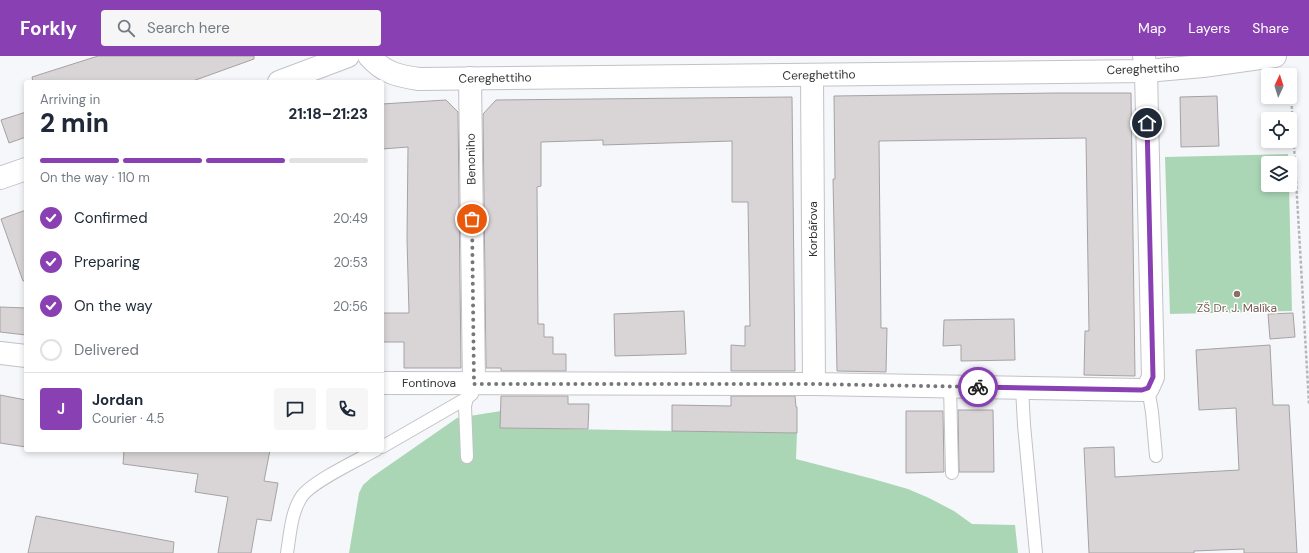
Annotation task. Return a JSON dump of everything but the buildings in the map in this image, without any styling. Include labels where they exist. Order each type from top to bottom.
[{"type":"street","points":[[284,80],[348,56]]},
{"type":"street","name":"Cereghettiho","points":[[368,56],[383,69],[404,77],[420,79],[812,75],[1145,63],[1203,66],[1275,56]]},
{"type":"street","points":[[1145,63],[1153,377],[1148,388]]},
{"type":"street","name":"Korbářova","points":[[812,75],[814,384]]},
{"type":"street","name":"Benoniho","points":[[470,78],[471,391]]},
{"type":"street","points":[[0,178],[24,170]]},
{"type":"street","points":[[0,353],[24,356]]},
{"type":"street","name":"Fontinova","points":[[384,383],[471,391],[814,384],[1142,390],[1148,388]]},
{"type":"lane","points":[[950,386],[952,473]]},
{"type":"lane","points":[[1022,388],[1036,553]]},
{"type":"lane","points":[[1148,388],[1156,456]]},
{"type":"lane","points":[[384,446],[471,391]]},
{"type":"lane","points":[[467,457],[465,406],[471,391]]},
{"type":"lane","points":[[287,553],[293,519],[302,496],[318,483],[372,452]]},
{"type":"path","points":[[1292,104],[1309,404]]},
{"type":"green space","points":[[1288,154],[1288,156],[1261,156],[1261,192],[1289,192],[1292,311],[1170,314],[1165,157]]},
{"type":"green space","points":[[501,411],[501,428],[797,433],[796,459],[908,489],[954,511],[972,524],[1015,525],[1018,553],[349,553],[359,493],[363,485],[372,477],[457,418]]},
{"type":"way so far","points":[[472,219],[474,384],[814,384],[978,387]]},
{"type":"place","name":"ZŠ Dr. J. Malíka","points":[[1237,294]]},
{"type":"route","points":[[978,387],[1142,390],[1148,388],[1153,377],[1147,123]]}]
